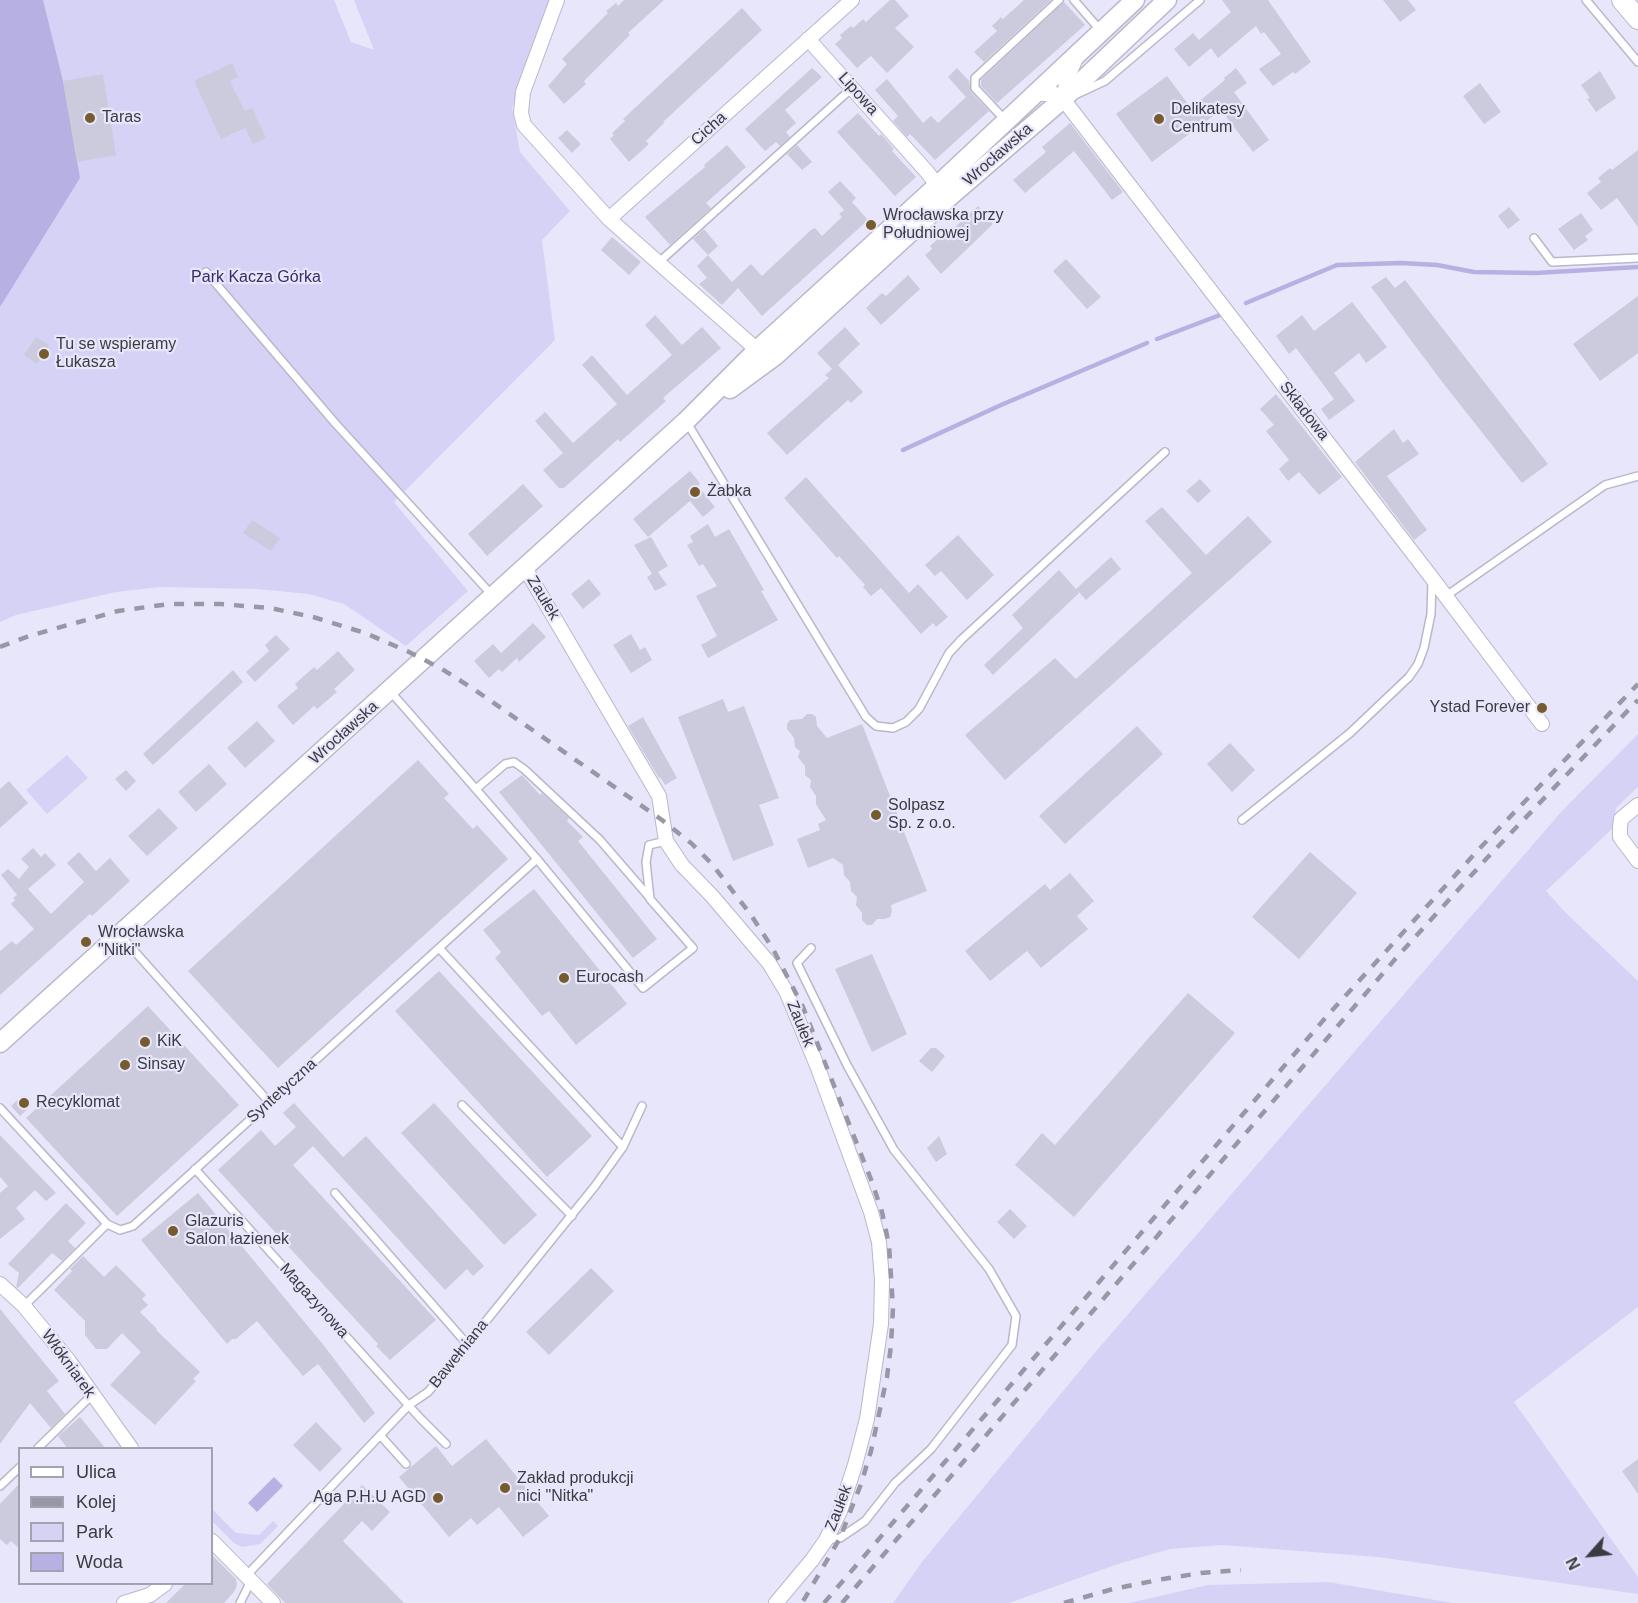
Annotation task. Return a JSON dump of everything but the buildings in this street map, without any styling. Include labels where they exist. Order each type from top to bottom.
[{"type":"main road","points":[[1622,0],[1638,19]]},
{"type":"street","points":[[556,0],[523,92],[521,113],[524,125],[609,219],[763,355]]},
{"type":"street","name":"Wrocławska","points":[[943,192],[1033,94],[1135,0]]},
{"type":"street","name":"Wrocławska","points":[[0,1043],[686,421],[763,355],[943,192],[1063,99],[1167,0]]},
{"type":"street","points":[[808,39],[844,2]]},
{"type":"street","name":"Cicha","points":[[609,219],[808,39]]},
{"type":"street","name":"Lipowa","points":[[808,39],[943,192]]},
{"type":"street","points":[[1033,94],[1055,94],[1063,99],[1067,79],[1079,53]]},
{"type":"street","name":"Składowa","points":[[1063,99],[1542,724]]},
{"type":"street","name":"Zaułek","points":[[525,568],[659,796],[666,841],[682,865],[712,896],[769,963],[787,993],[826,1090],[871,1212],[879,1242],[882,1280],[881,1324],[874,1376],[855,1465],[840,1511],[826,1540],[776,1603]]},
{"type":"street","points":[[1638,805],[1621,819],[1620,826],[1620,837],[1638,861]]},
{"type":"street","name":"Włókniarek","points":[[0,1284],[24,1306],[69,1361],[130,1447]]},
{"type":"street","points":[[213,1542],[273,1603]]},
{"type":"street","points":[[124,1603],[150,1595],[164,1585]]},
{"type":"lane","points":[[1007,121],[975,88],[975,78],[1059,0]]},
{"type":"lane","points":[[1074,0],[1101,31]]},
{"type":"lane","points":[[1063,99],[1092,89],[1105,81],[1200,0]]},
{"type":"lane","points":[[1586,0],[1638,62]]},
{"type":"lane","points":[[658,262],[852,88]]},
{"type":"lane","points":[[1534,238],[1552,262],[1638,258]]},
{"type":"lane","points":[[206,272],[336,423],[493,596]]},
{"type":"lane","points":[[686,421],[866,717],[876,726],[893,728],[906,722],[919,709],[949,652],[1165,452]]},
{"type":"lane","points":[[1446,596],[1605,484],[1638,476]]},
{"type":"lane","points":[[1242,820],[1350,733],[1408,677],[1418,664],[1424,648],[1431,614],[1432,578]]},
{"type":"lane","points":[[390,691],[537,859],[643,988],[693,948],[600,840],[524,769],[514,762],[505,764],[476,789]]},
{"type":"lane","points":[[651,899],[646,862],[649,845],[666,841]]},
{"type":"lane","name":"Syntetyczna","points":[[107,1224],[120,1230],[133,1226],[537,859]]},
{"type":"lane","points":[[120,935],[269,1102]]},
{"type":"lane","points":[[439,948],[623,1147]]},
{"type":"lane","points":[[811,948],[797,963],[847,1065],[894,1150],[989,1269],[1017,1316],[1012,1346],[931,1449],[895,1483],[865,1521],[840,1538],[826,1540]]},
{"type":"lane","points":[[462,1105],[572,1216]]},
{"type":"lane","name":"Bawełniana","points":[[240,1603],[248,1579],[380,1435],[409,1405],[428,1392],[572,1216],[623,1147],[642,1106]]},
{"type":"lane","points":[[0,1108],[107,1224],[24,1306]]},
{"type":"lane","name":"Magazynowa","points":[[195,1169],[446,1444]]},
{"type":"lane","points":[[335,1193],[467,1344]]},
{"type":"lane","points":[[40,1447],[92,1395]]},
{"type":"lane","points":[[380,1435],[406,1464]]},
{"type":"lane","points":[[0,1486],[18,1469]]},
{"type":"green space","name":"Park Kacza Górka","points":[[0,0],[334,0],[351,42],[374,50],[354,0],[549,0],[512,108],[520,152],[570,211],[542,240],[555,340],[394,502],[468,591],[406,646],[344,604],[309,594],[257,589],[160,587],[116,592],[16,615],[0,622]]},
{"type":"green space","points":[[1638,734],[1638,787],[1616,808],[1613,828],[1546,891],[1638,981],[1638,1307],[1514,1402],[1638,1577],[1638,1594],[1378,1557],[1222,1545],[1170,1549],[1118,1564],[1009,1603],[893,1603],[922,1562],[1092,1356],[1561,812]]},
{"type":"green space","points":[[67,755],[88,778],[47,814],[26,790]]},
{"type":"green space","points":[[213,1510],[236,1533],[259,1535],[273,1521],[278,1526],[260,1544],[242,1547],[234,1543],[213,1522]]},
{"type":"green space","points":[[1328,1582],[1453,1603],[1129,1603],[1208,1585]]},
{"type":"water","points":[[0,0],[43,0],[63,81],[80,178],[0,307]]},
{"type":"water","points":[[274,1477],[283,1486],[257,1512],[248,1503]]},
{"type":"waterway","points":[[1246,303],[1337,265],[1401,263],[1437,265],[1474,272],[1536,273],[1638,267]]},
{"type":"waterway","points":[[1157,339],[1220,315]]},
{"type":"waterway","points":[[903,450],[1001,405],[1147,343]]},
{"type":"railway","points":[[0,647],[29,636],[118,611],[169,604],[220,604],[270,608],[313,617],[365,633],[442,669],[662,820],[691,843],[712,864],[751,915],[773,949],[803,1007],[872,1182],[882,1212],[889,1245],[893,1308],[891,1345],[887,1377],[871,1451],[840,1538],[802,1603]]},
{"type":"railway","points":[[824,1603],[1327,1016],[1480,848],[1638,684]]},
{"type":"railway","points":[[842,1603],[1397,957],[1487,858],[1638,700]]},
{"type":"railway","points":[[1064,1603],[1113,1589],[1163,1579],[1241,1570]]},
{"type":"place","name":"Taras","points":[[90,118]]},
{"type":"place","name":"Delikatesy Centrum","points":[[1159,119]]},
{"type":"place","name":"Wrocławska przy Południowej","points":[[871,225]]},
{"type":"place","name":"Tu se wspieramy Łukasza","points":[[44,354]]},
{"type":"place","name":"Żabka","points":[[695,492]]},
{"type":"place","name":"Ystad Forever","points":[[1542,708]]},
{"type":"place","name":"Solpasz Sp. z o.o.","points":[[876,815]]},
{"type":"place","name":"Wrocławska \"Nitki\"","points":[[86,942]]},
{"type":"place","name":"Eurocash","points":[[564,978]]},
{"type":"place","name":"KiK","points":[[145,1042]]},
{"type":"place","name":"Sinsay","points":[[125,1065]]},
{"type":"place","name":"Recyklomat","points":[[24,1103]]},
{"type":"place","name":"Glazuris Salon łazienek","points":[[173,1231]]},
{"type":"place","name":"Zakład produkcji nici \"Nitka\"","points":[[505,1488]]},
{"type":"place","name":"Aga P.H.U AGD","points":[[438,1498]]}]
